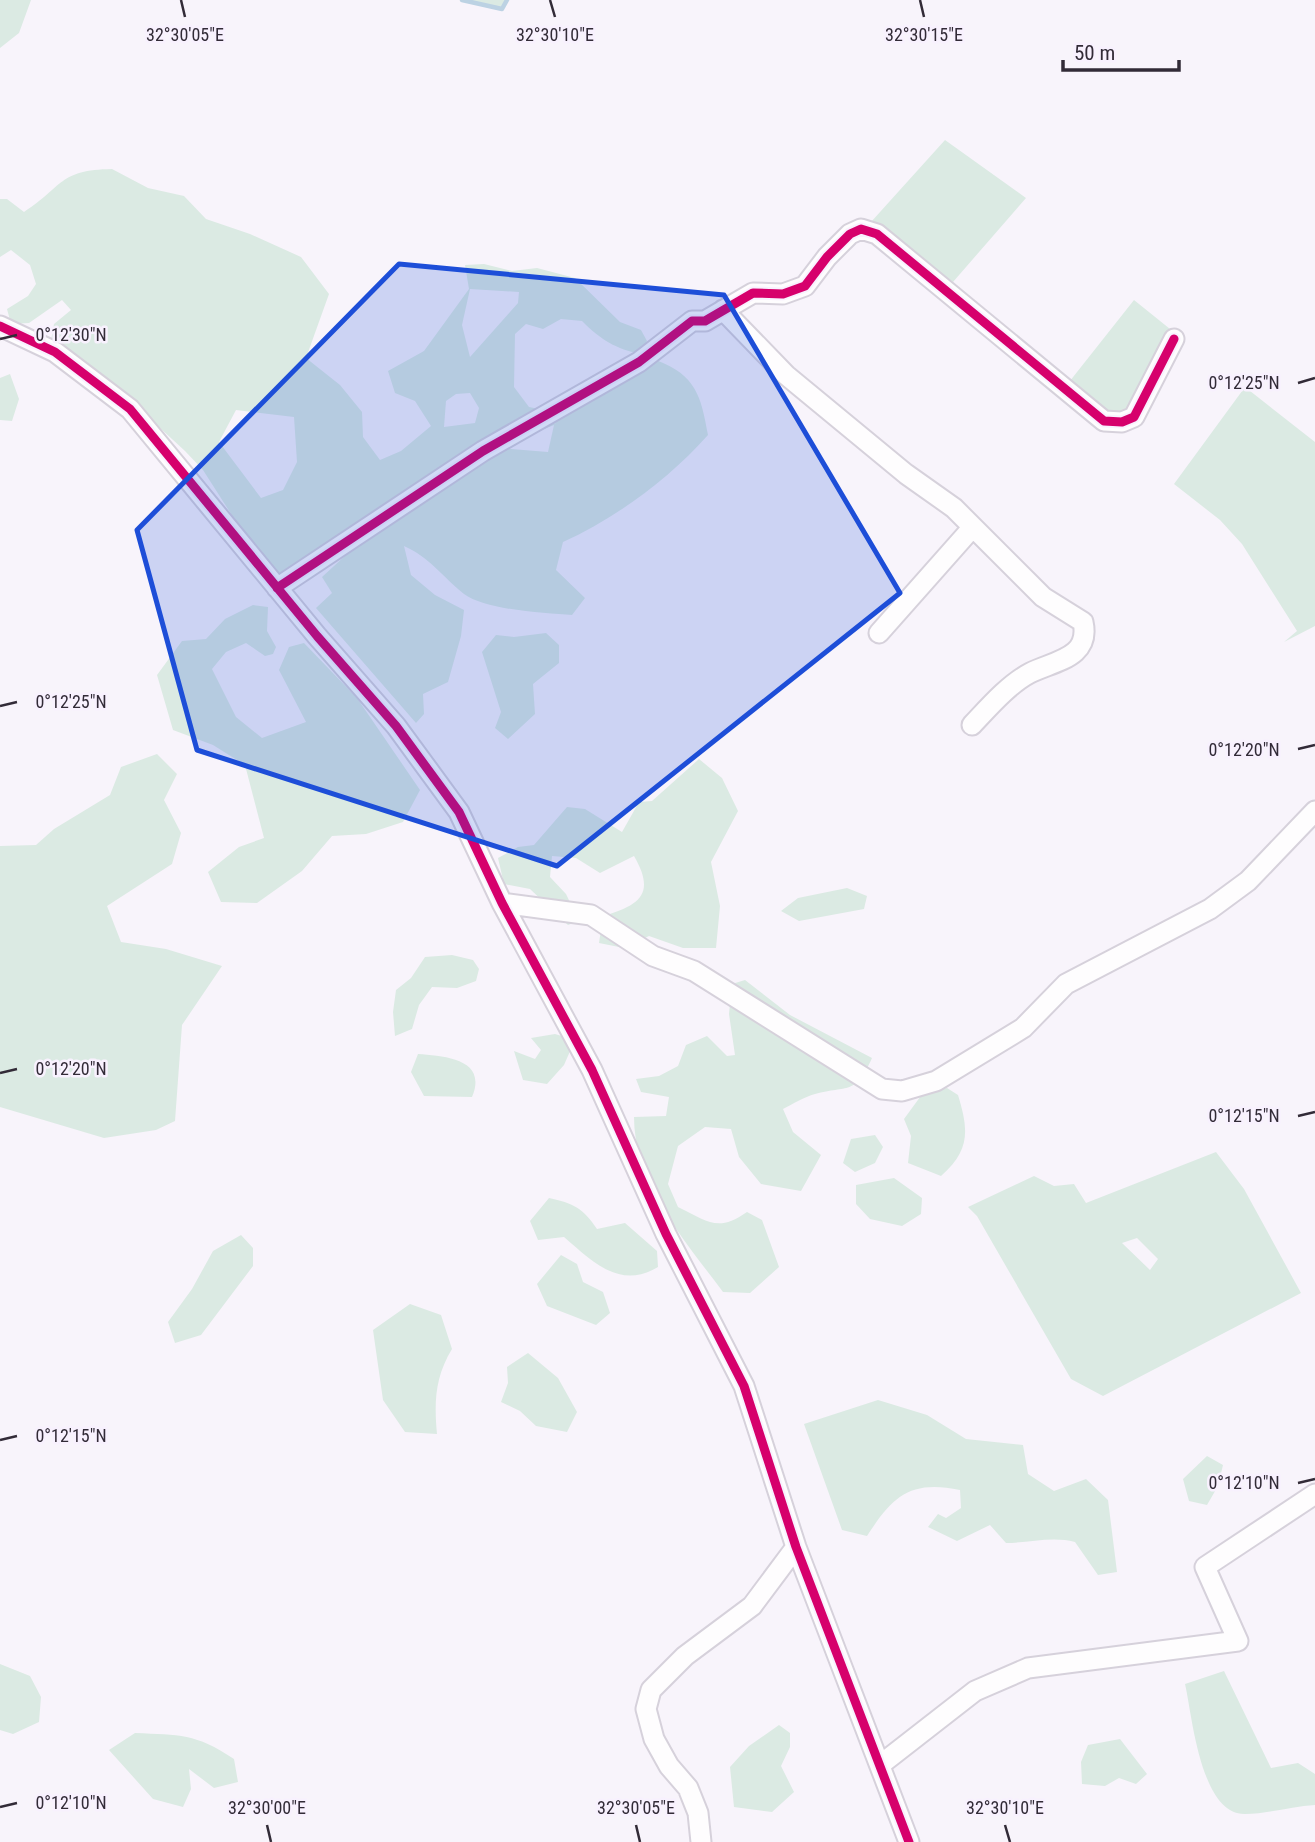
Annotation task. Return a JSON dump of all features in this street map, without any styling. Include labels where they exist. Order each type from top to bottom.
[{"type":"street","points":[[277,588],[483,451],[639,362],[692,321],[705,321],[753,293],[783,294],[804,286],[827,257],[850,234],[860,229],[877,234],[1104,421],[1122,422],[1134,417],[1174,339]]},
{"type":"street","points":[[723,310],[786,375],[906,474],[954,508],[1043,597],[1083,622],[1085,633],[1082,645],[1072,655],[1053,666],[1030,673],[972,725]]},
{"type":"street","points":[[0,326],[55,352],[130,409],[277,588],[396,726],[459,812],[502,903],[592,1070],[666,1234],[744,1386],[796,1547],[909,1842]]},
{"type":"street","points":[[879,633],[972,528]]},
{"type":"street","points":[[502,903],[591,915],[653,956],[694,971],[883,1089],[902,1091],[936,1081],[1023,1028],[1066,984],[1210,909],[1248,881],[1315,811]]},
{"type":"street","points":[[880,1765],[975,1691],[1028,1668],[1238,1641],[1205,1567],[1315,1494]]},
{"type":"street","points":[[701,1842],[698,1813],[688,1788],[669,1766],[654,1739],[646,1709],[651,1690],[685,1656],[752,1606],[796,1547]]},
{"type":"highlighted area","points":[[399,264],[724,295],[900,593],[557,866],[197,750],[137,530]]},
{"type":"shaded area","points":[[0,0],[31,0],[19,33],[0,48]]},
{"type":"shaded area","points":[[463,0],[507,0],[502,9]]},
{"type":"shaded area","points":[[945,140],[1026,198],[953,282],[871,222]]},
{"type":"shaded area","points":[[112,169],[148,188],[184,196],[206,219],[250,234],[301,257],[329,294],[306,358],[340,385],[362,412],[363,437],[380,460],[401,451],[431,426],[415,401],[395,393],[388,371],[424,351],[469,289],[465,265],[484,264],[512,271],[537,268],[575,278],[620,322],[641,330],[647,341],[641,354],[609,343],[582,321],[561,319],[543,329],[526,324],[515,334],[514,387],[529,407],[549,411],[555,424],[561,402],[656,360],[688,380],[703,409],[708,435],[676,467],[641,496],[603,521],[563,542],[556,570],[585,598],[572,615],[516,610],[486,604],[464,594],[421,556],[404,546],[411,575],[435,595],[464,610],[461,636],[448,682],[423,694],[424,714],[416,723],[316,608],[332,593],[322,577],[358,544],[274,581],[203,470],[185,451],[97,370],[50,346],[54,324],[71,310],[62,300],[29,323],[11,324],[7,309],[28,296],[36,284],[30,265],[11,250],[0,257],[0,199],[7,199],[24,212],[71,176]],"holes":[[[470,289],[519,292],[518,303],[470,357],[462,325]],[[470,393],[479,408],[475,423],[444,427],[446,401],[456,394]],[[236,410],[294,417],[297,462],[283,490],[261,498],[219,442]],[[554,425],[548,452],[499,448]]]},
{"type":"shaded area","points":[[1134,300],[1175,333],[1129,430],[1119,431],[1101,425],[1062,391]]},
{"type":"shaded area","points":[[10,374],[19,399],[12,421],[0,420],[0,378]]},
{"type":"shaded area","points":[[1245,387],[1315,442],[1315,626],[1284,642],[1297,631],[1242,544],[1220,520],[1174,484]]},
{"type":"shaded area","points":[[253,605],[268,607],[267,631],[276,647],[273,654],[265,656],[246,643],[226,652],[212,669],[236,717],[262,738],[306,722],[279,670],[289,647],[304,643],[357,698],[420,790],[403,822],[366,834],[332,836],[302,871],[257,903],[221,902],[208,872],[239,847],[264,838],[245,765],[213,745],[173,730],[157,675],[182,641],[206,639],[225,619]]},
{"type":"shaded area","points":[[546,633],[559,645],[559,663],[533,684],[535,714],[508,739],[495,728],[501,712],[482,652],[496,635],[514,637]]},
{"type":"shaded area","points":[[157,754],[177,774],[164,800],[181,833],[172,864],[107,906],[121,942],[166,949],[222,966],[182,1025],[175,1121],[156,1130],[104,1138],[0,1107],[0,846],[36,845],[54,829],[110,795],[121,767]]},
{"type":"shaded area","points":[[699,759],[722,778],[738,811],[711,862],[720,906],[716,948],[683,948],[649,936],[624,948],[599,943],[603,916],[635,902],[644,889],[641,869],[634,856],[600,873],[576,858],[552,856],[550,877],[566,894],[579,921],[568,925],[530,889],[504,884],[498,858],[518,847],[534,845],[567,807],[585,809],[622,832],[639,802],[652,801]]},
{"type":"shaded area","points":[[847,888],[867,896],[864,909],[799,921],[781,911],[798,898]]},
{"type":"shaded area","points":[[452,955],[473,960],[479,969],[476,981],[457,988],[432,987],[419,1005],[412,1029],[395,1036],[393,1012],[396,990],[411,978],[425,957]]},
{"type":"shaded area","points":[[745,980],[790,1015],[872,1058],[861,1078],[850,1087],[811,1095],[783,1109],[793,1132],[821,1155],[801,1191],[761,1184],[739,1157],[731,1129],[705,1127],[678,1146],[668,1184],[678,1207],[712,1223],[728,1222],[747,1212],[762,1220],[779,1267],[750,1293],[723,1292],[678,1232],[652,1188],[643,1165],[636,1141],[634,1117],[666,1116],[669,1097],[641,1092],[636,1079],[659,1076],[678,1066],[686,1045],[707,1036],[727,1056],[735,1055],[729,1014],[732,984]]},
{"type":"shaded area","points":[[555,1034],[565,1037],[571,1049],[564,1065],[547,1084],[523,1080],[514,1051],[535,1059],[541,1050],[531,1038]]},
{"type":"shaded area","points":[[418,1054],[451,1058],[469,1067],[475,1084],[472,1097],[424,1096],[411,1072]]},
{"type":"shaded area","points":[[947,1088],[958,1095],[965,1130],[962,1148],[951,1167],[941,1176],[908,1163],[911,1136],[904,1119],[923,1093]]},
{"type":"shaded area","points":[[875,1135],[883,1147],[875,1163],[855,1172],[843,1163],[851,1139]]},
{"type":"shaded area","points":[[1216,1152],[1244,1189],[1301,1293],[1103,1396],[1071,1379],[977,1216],[968,1207],[1034,1176],[1054,1186],[1074,1184],[1086,1203]],"holes":[[[1137,1238],[1158,1259],[1150,1270],[1122,1243]]]},
{"type":"shaded area","points":[[894,1178],[922,1198],[921,1214],[902,1226],[870,1219],[856,1204],[856,1185]]},
{"type":"shaded area","points":[[549,1198],[577,1208],[597,1229],[625,1223],[657,1251],[658,1267],[631,1276],[619,1274],[596,1264],[564,1237],[538,1240],[530,1221]]},
{"type":"shaded area","points":[[241,1235],[253,1248],[253,1266],[201,1335],[175,1343],[168,1322],[192,1289],[213,1251]]},
{"type":"shaded area","points":[[561,1255],[577,1264],[583,1282],[603,1292],[610,1313],[596,1325],[547,1306],[537,1284]]},
{"type":"shaded area","points":[[410,1304],[441,1315],[452,1349],[446,1359],[437,1390],[437,1434],[405,1432],[383,1400],[373,1330]]},
{"type":"shaded area","points":[[528,1353],[558,1378],[577,1412],[567,1432],[536,1426],[520,1411],[501,1402],[508,1383],[507,1367]]},
{"type":"shaded area","points":[[878,1400],[927,1415],[966,1439],[1023,1445],[1028,1474],[1054,1491],[1086,1479],[1108,1500],[1117,1572],[1098,1575],[1075,1542],[1049,1540],[1006,1543],[990,1525],[957,1541],[928,1527],[938,1514],[946,1518],[961,1508],[960,1490],[943,1487],[928,1487],[904,1494],[885,1511],[867,1536],[842,1530],[804,1424]]},
{"type":"shaded area","points":[[1207,1456],[1223,1465],[1218,1486],[1207,1505],[1189,1501],[1183,1479]]},
{"type":"shaded area","points":[[0,1664],[30,1676],[41,1697],[39,1722],[13,1734],[0,1730]]},
{"type":"shaded area","points":[[1224,1671],[1271,1768],[1298,1763],[1315,1774],[1315,1805],[1245,1814],[1230,1810],[1218,1798],[1208,1781],[1201,1760],[1185,1684]]},
{"type":"shaded area","points":[[779,1725],[790,1733],[790,1747],[781,1766],[794,1792],[772,1812],[734,1807],[730,1767],[749,1746]]},
{"type":"shaded area","points":[[135,1733],[176,1735],[208,1744],[234,1759],[238,1782],[214,1788],[189,1769],[191,1789],[183,1807],[153,1799],[109,1750]]},
{"type":"shaded area","points":[[1120,1739],[1147,1774],[1136,1784],[1119,1778],[1105,1786],[1082,1784],[1081,1762],[1088,1745]]},
{"type":"waterway","points":[[462,0],[502,9],[507,0]]},
{"type":"cycle path","points":[[277,588],[483,451],[639,362],[692,321],[705,321],[753,293],[783,294],[805,286],[827,257],[850,234],[861,229],[877,234],[1104,421],[1122,422],[1134,417],[1174,339]]},
{"type":"cycle path","points":[[0,326],[55,352],[130,409],[317,636],[396,726],[459,812],[502,903],[592,1070],[666,1234],[744,1386],[796,1547],[909,1842]]}]
